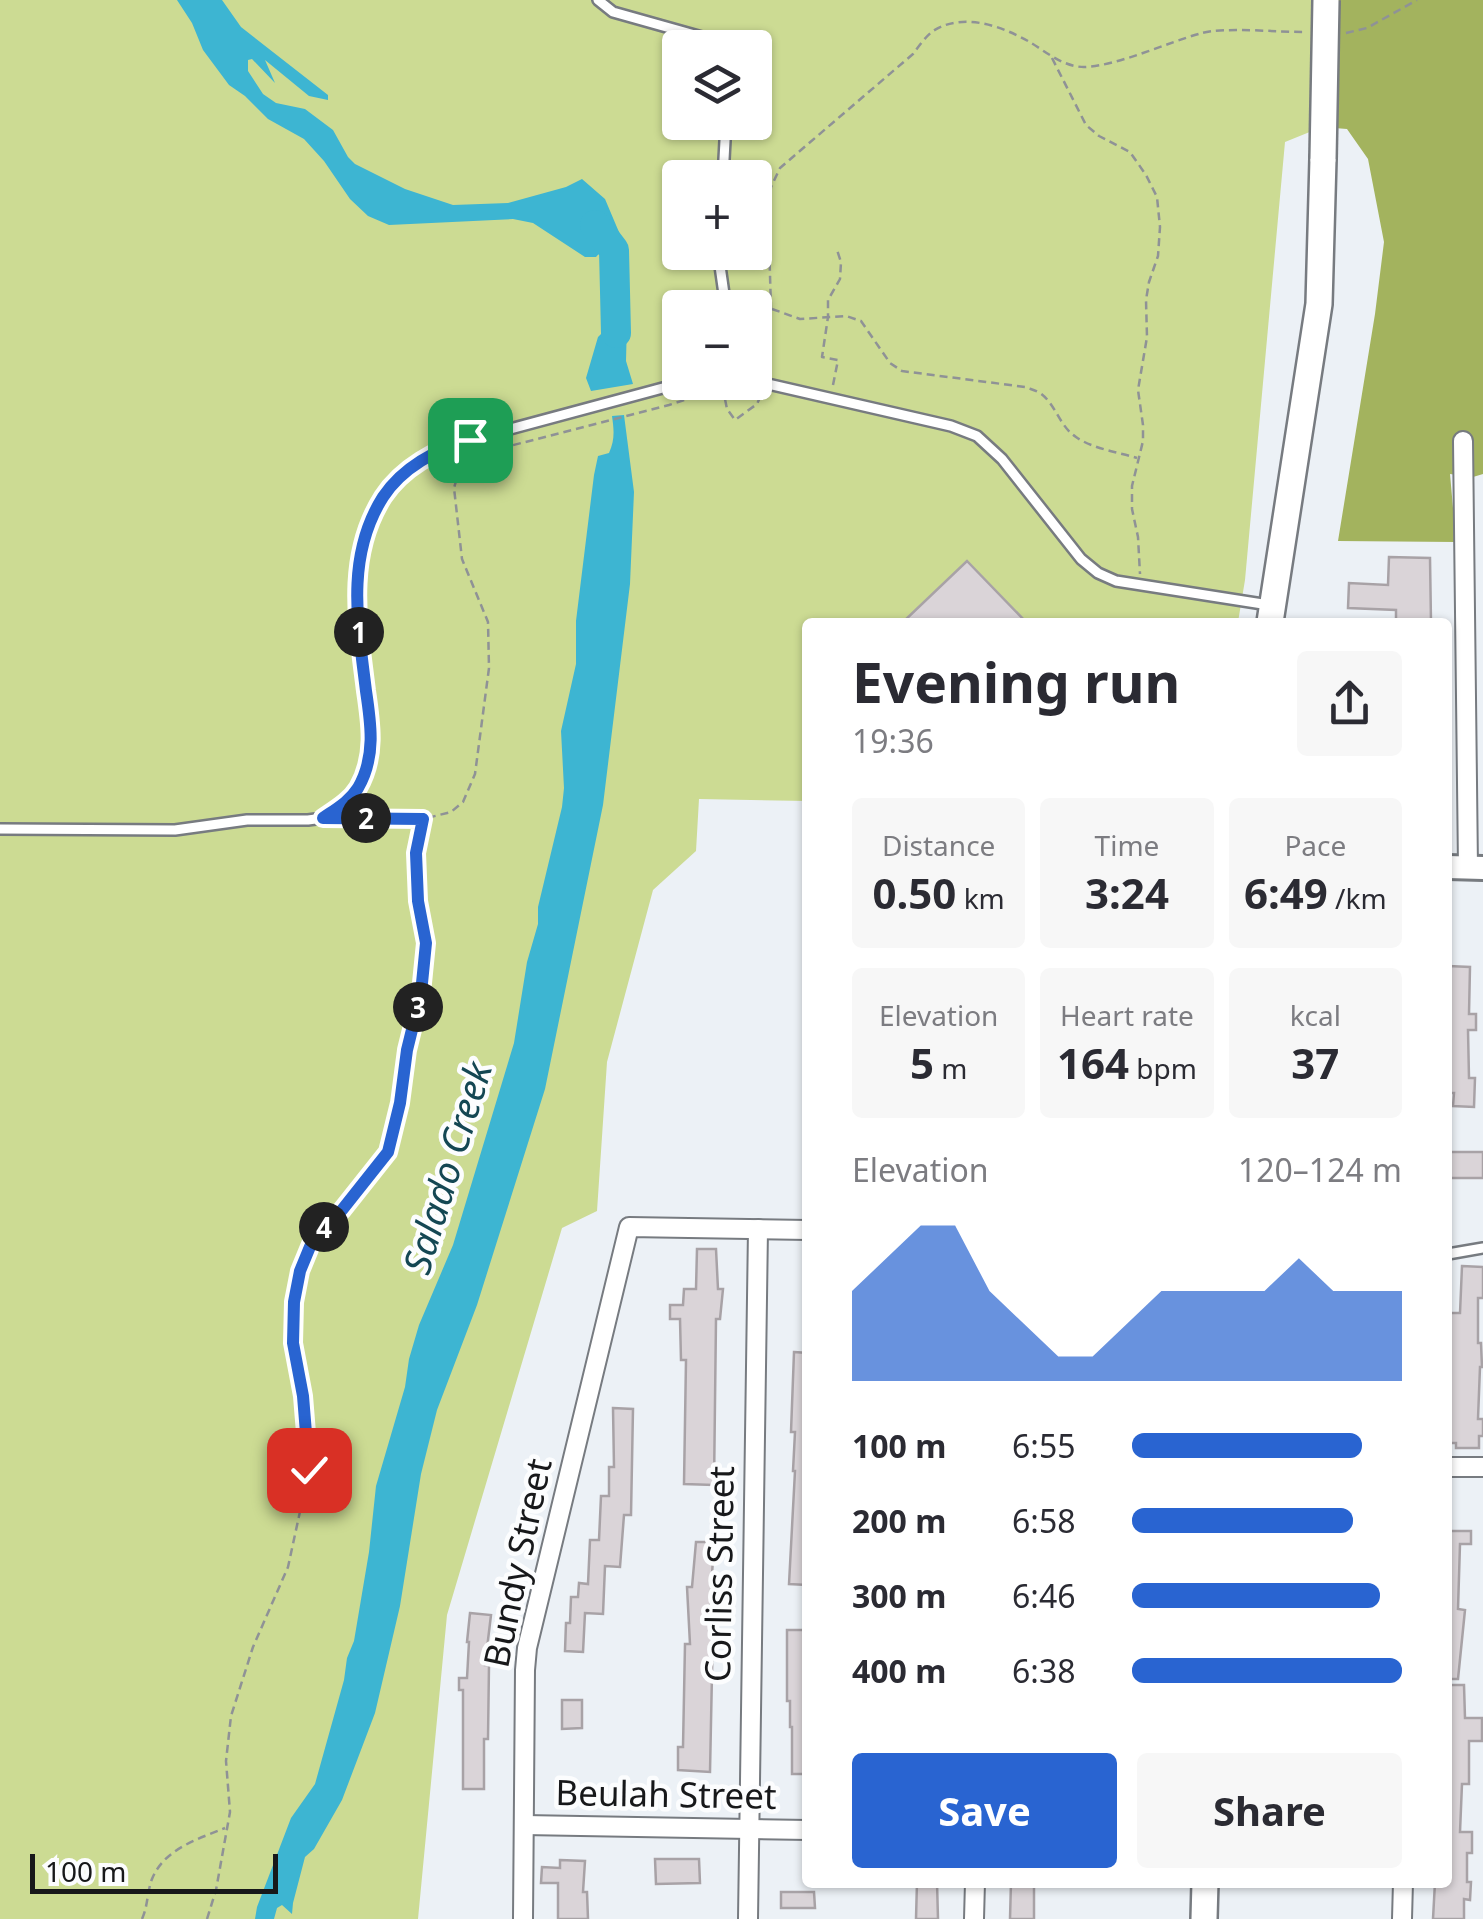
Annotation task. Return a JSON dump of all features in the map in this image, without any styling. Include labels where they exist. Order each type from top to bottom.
[{"type":"main road","points":[[1271,614],[1319,304],[1326,0]]},
{"type":"main road","points":[[1204,1888],[1204,1919]]},
{"type":"street","points":[[1463,441],[1466,868]]},
{"type":"street","name":"Bundy Street","points":[[523,1919],[527,1648],[628,1226],[758,1229]]},
{"type":"street","points":[[758,1229],[802,1230]]},
{"type":"street","name":"Corliss Street","points":[[748,1919],[758,1229]]},
{"type":"street","points":[[1452,1466],[1483,1467]]},
{"type":"street","name":"Beulah Street","points":[[524,1826],[802,1830]]},
{"type":"street","points":[[974,1919],[975,1888]]},
{"type":"street","points":[[1402,1888],[1402,1919]]},
{"type":"lane","points":[[598,0],[613,12],[677,30]]},
{"type":"lane","points":[[772,385],[952,426],[976,436],[1002,459],[1080,560],[1098,573],[1116,582],[1271,614]]},
{"type":"lane","points":[[0,830],[174,830],[247,820],[323,818],[357,789],[368,763],[372,734],[356,611],[356,582],[360,550],[374,512],[394,481],[447,446],[662,390]]},
{"type":"lane","points":[[1452,1253],[1483,1248]]},
{"type":"path","points":[[1347,33],[1367,28],[1417,0]]},
{"type":"path","points":[[770,290],[768,210],[771,187],[780,168],[913,54],[932,32],[954,22],[988,23],[1026,40],[1052,58],[1081,67],[1205,32],[1309,32]]},
{"type":"path","points":[[1052,58],[1086,125],[1130,152],[1156,197],[1158,256],[1146,300],[1147,337],[1138,390],[1143,441],[1132,486],[1140,585]]},
{"type":"path","points":[[830,398],[838,360],[822,356],[828,300],[840,280],[837,250]]},
{"type":"path","points":[[772,308],[800,319],[846,316],[862,322],[890,362],[902,371],[1025,387],[1042,394],[1074,436],[1088,444],[1138,458]]},
{"type":"path","points":[[323,818],[423,819],[451,812],[463,802],[475,774],[489,668],[488,622],[462,559],[454,488],[465,462],[502,448],[684,400]]},
{"type":"path","points":[[724,400],[735,420],[759,400]]},
{"type":"path","points":[[208,1919],[230,1812],[226,1761],[231,1716],[253,1647],[288,1567],[309,1470],[303,1396],[293,1343],[300,1271],[314,1237],[342,1210],[388,1152],[421,993],[426,943],[418,901],[416,853],[423,819]]},
{"type":"path","points":[[142,1919],[152,1880],[164,1858],[186,1844],[227,1828]]},
{"type":"green space","points":[[0,0],[1325,0],[1322,127],[1285,142],[1239,618],[802,618],[802,801],[699,799],[696,851],[653,890],[607,1062],[597,1211],[562,1228],[447,1615],[418,1919],[0,1919]]},
{"type":"green space","points":[[1325,0],[1483,0],[1483,474],[1450,474],[1456,542],[1338,541],[1384,242],[1368,159],[1347,129],[1322,127]]},
{"type":"water","points":[[177,0],[222,0],[241,27],[328,95],[328,100],[309,96],[265,60],[275,83],[252,59],[248,60],[248,71],[263,94],[276,103],[305,109],[333,130],[355,164],[405,189],[453,205],[508,203],[582,179],[605,199],[624,244],[628,281],[626,361],[633,384],[591,391],[586,378],[598,337],[611,324],[618,277],[617,263],[608,247],[596,257],[585,257],[533,223],[513,219],[389,225],[368,216],[304,139],[268,119],[229,85],[203,50]]},
{"type":"water","points":[[624,415],[634,492],[630,584],[603,805],[545,1089],[477,1305],[437,1410],[421,1474],[400,1606],[375,1713],[342,1800],[314,1849],[305,1857],[292,1914],[282,1905],[274,1919],[255,1919],[291,1818],[315,1784],[354,1641],[376,1486],[405,1387],[409,1359],[453,1245],[514,1043],[538,907],[562,807],[561,731],[576,664],[576,621],[594,475],[598,456],[609,453],[611,448],[612,416]]},
{"type":"building","points":[[1389,557],[1430,558],[1431,618],[1396,618],[1396,610],[1348,608],[1349,583],[1388,585]]},
{"type":"building","points":[[967,561],[1022,618],[907,618]]},
{"type":"building","points":[[1452,966],[1470,967],[1469,1014],[1476,1014],[1476,1030],[1468,1030],[1469,1078],[1475,1078],[1474,1107],[1453,1106]]},
{"type":"building","points":[[1452,1152],[1483,1152],[1483,1178],[1452,1178]]},
{"type":"building","points":[[697,1249],[716,1249],[718,1289],[723,1289],[720,1319],[716,1319],[714,1485],[684,1484],[686,1360],[681,1360],[680,1319],[670,1319],[670,1305],[683,1305],[684,1289],[696,1289]]},
{"type":"building","points":[[1462,1266],[1483,1267],[1483,1298],[1478,1298],[1482,1367],[1478,1419],[1483,1419],[1479,1448],[1456,1448],[1456,1443],[1452,1443],[1452,1313],[1460,1313]]},
{"type":"building","points":[[794,1352],[802,1353],[802,1585],[789,1584],[795,1471],[795,1432],[791,1432]]},
{"type":"building","points":[[613,1408],[633,1409],[631,1515],[624,1515],[620,1567],[605,1566],[603,1614],[585,1613],[583,1652],[565,1651],[571,1597],[578,1597],[579,1583],[588,1584],[590,1540],[599,1540],[601,1496],[609,1496],[609,1467],[614,1467]]},
{"type":"building","points":[[1452,1531],[1471,1531],[1471,1544],[1460,1544],[1458,1609],[1465,1610],[1458,1679],[1452,1679]]},
{"type":"building","points":[[696,1542],[714,1542],[709,1624],[713,1624],[710,1772],[678,1770],[678,1747],[683,1747],[685,1644],[690,1644],[687,1587],[692,1587]]},
{"type":"building","points":[[470,1613],[491,1615],[485,1665],[489,1665],[484,1789],[463,1789],[463,1690],[459,1690],[459,1678],[467,1678]]},
{"type":"building","points":[[787,1630],[802,1630],[802,1774],[792,1774],[792,1727],[787,1701]]},
{"type":"building","points":[[1452,1685],[1464,1685],[1465,1718],[1482,1718],[1482,1741],[1469,1741],[1469,1784],[1462,1784],[1460,1832],[1472,1832],[1472,1853],[1467,1853],[1470,1900],[1464,1899],[1464,1919],[1433,1919],[1435,1888],[1452,1888]]},
{"type":"building","points":[[562,1700],[582,1700],[582,1728],[562,1729]]},
{"type":"building","points":[[655,1859],[699,1859],[700,1883],[656,1884]]},
{"type":"building","points":[[560,1860],[585,1861],[583,1892],[587,1892],[588,1919],[558,1919],[558,1883],[541,1883],[542,1867],[560,1868]]},
{"type":"building","points":[[917,1888],[937,1888],[938,1919],[916,1919]]},
{"type":"building","points":[[1011,1888],[1034,1888],[1034,1919],[1010,1919]]},
{"type":"building","points":[[781,1892],[814,1892],[815,1908],[781,1908]]},
{"type":"waterway","name":"Salado Creek","points":[[595,225],[614,250],[616,333]]},
{"type":"route","points":[[309,1470],[303,1396],[293,1343],[300,1271],[314,1237],[342,1210],[388,1152],[421,993],[426,943],[418,901],[416,853],[423,819],[323,818],[357,789],[368,763],[372,734],[356,611],[360,550],[374,512],[394,481],[447,446],[470,440]]}]
